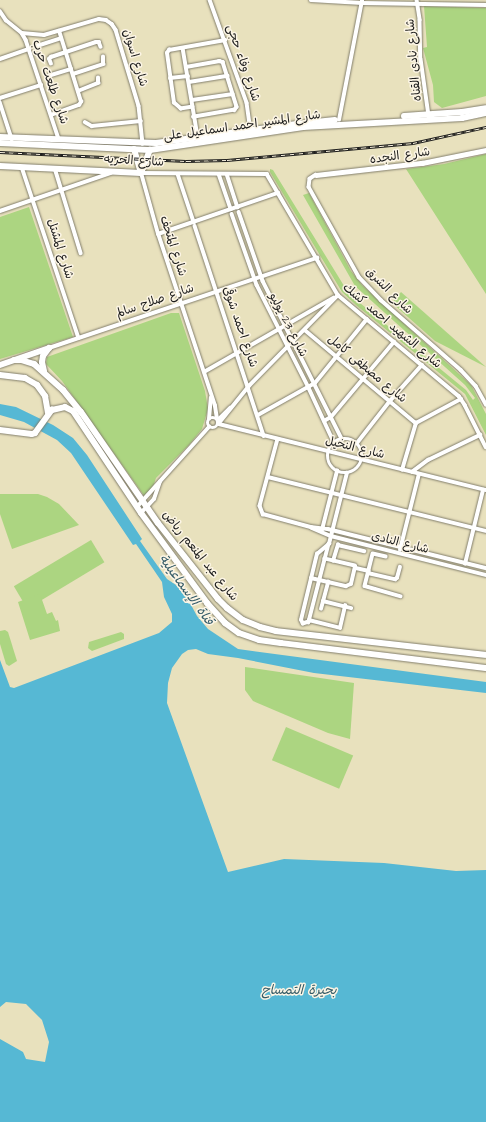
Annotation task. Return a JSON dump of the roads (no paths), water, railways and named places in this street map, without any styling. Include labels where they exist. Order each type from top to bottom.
[{"type":"main road","name":"شارع المشير احمد اسماعيل على","points":[[429,117],[486,108]]},
{"type":"main road","name":"شارع المشير احمد اسماعيل على","points":[[60,143],[162,143],[198,137],[251,132],[339,120],[429,117],[462,118],[486,114]]},
{"type":"main road","name":"شارع المشير احمد اسماعيل على","points":[[297,126],[363,120]]},
{"type":"main road","name":"شارع المشير احمد اسماعيل على","points":[[0,137],[13,140],[150,150],[251,132]]},
{"type":"main road","name":"شارع المشير احمد اسماعيل على","points":[[0,143],[13,140]]},
{"type":"main road","points":[[134,149],[141,173]]},
{"type":"main road","points":[[141,173],[150,150]]},
{"type":"main road","name":"شارع الحريه","points":[[0,166],[119,170],[141,173]]},
{"type":"main road","points":[[45,372],[42,362],[43,356],[49,348]]},
{"type":"main road","name":"شارع صلاح سالم","points":[[0,365],[49,348]]},
{"type":"main road","name":"شارع عبد المنعم رياض","points":[[14,360],[28,361],[45,372],[63,390],[81,412],[142,502],[218,599],[234,614],[252,624],[276,631],[486,655]]},
{"type":"main road","points":[[0,375],[25,378],[36,385],[44,396],[47,414],[35,433],[28,435],[0,430]]},
{"type":"main road","name":"شارع عبد المنعم رياض","points":[[47,414],[60,407],[73,411],[141,513],[214,611],[232,628],[247,636],[282,643],[486,668]]},
{"type":"main road","points":[[247,636],[252,624]]},
{"type":"main road","points":[[388,657],[390,645]]},
{"type":"street","name":"شارع وفاء حجى","points":[[210,0],[247,103],[251,132]]},
{"type":"street","points":[[311,0],[362,2],[473,2],[486,5]]},
{"type":"street","points":[[339,120],[362,2]]},
{"type":"street","name":"شارع نادى القناه","points":[[417,2],[420,20],[421,59],[429,117]]},
{"type":"street","name":"شارع طلعت حرب","points":[[0,11],[4,18],[22,33],[29,49],[60,143]]},
{"type":"street","points":[[0,19],[4,18]]},
{"type":"street","name":"شارع اسوان","points":[[22,33],[40,35],[99,19],[106,20],[112,24],[116,30],[138,103],[143,144]]},
{"type":"street","points":[[51,115],[80,104],[78,91],[58,31]]},
{"type":"street","points":[[37,46],[61,38]]},
{"type":"street","points":[[193,107],[181,108],[175,104],[167,53],[169,50],[225,40]]},
{"type":"street","points":[[51,64],[50,57],[96,42],[99,42],[101,47]]},
{"type":"street","points":[[183,48],[198,137]]},
{"type":"street","points":[[0,59],[29,49]]},
{"type":"street","points":[[72,74],[103,64],[103,57]]},
{"type":"street","points":[[186,67],[220,61],[224,64],[237,107],[236,110],[194,117]]},
{"type":"street","points":[[48,76],[71,69]]},
{"type":"street","points":[[170,78],[188,76]]},
{"type":"street","points":[[189,82],[228,76]]},
{"type":"street","points":[[78,91],[98,84],[98,78]]},
{"type":"street","points":[[0,98],[41,85]]},
{"type":"street","points":[[192,100],[233,94]]},
{"type":"street","points":[[0,102],[13,140]]},
{"type":"street","points":[[85,122],[92,126],[141,121]]},
{"type":"street","name":"شارع النجده","points":[[316,175],[414,164],[486,150]]},
{"type":"street","name":"شارع المشتل","points":[[22,167],[79,338]]},
{"type":"street","points":[[55,168],[81,254]]},
{"type":"street","points":[[0,211],[119,170]]},
{"type":"street","name":"شارع الحريه","points":[[141,173],[267,174]]},
{"type":"street","name":"شارع المتحف","points":[[141,173],[158,234],[204,372],[218,422]]},
{"type":"street","name":"شارع احمد شوقى","points":[[178,174],[249,386],[264,436]]},
{"type":"street","points":[[219,174],[231,210]]},
{"type":"street","points":[[227,174],[238,207]]},
{"type":"street","name":"شارع الشهيد احمد كشك","points":[[267,174],[338,295],[461,399],[486,447]]},
{"type":"street","name":"شارع الشرق","points":[[316,175],[310,179],[310,187],[359,277],[381,300],[461,370],[476,386],[486,404]]},
{"type":"street","points":[[158,234],[194,224],[278,193]]},
{"type":"street","name":"شارع 23 يوليو","points":[[239,212],[261,277],[342,439]]},
{"type":"street","name":"شارع 23 يوليو","points":[[232,214],[255,279],[278,330],[309,388],[334,442]]},
{"type":"street","points":[[242,245],[249,243]]},
{"type":"street","name":"شارع صلاح سالم","points":[[49,348],[316,258]]},
{"type":"street","points":[[204,372],[338,295]]},
{"type":"street","points":[[137,507],[209,428],[215,428],[218,422],[249,386],[338,295]]},
{"type":"street","points":[[258,415],[309,388],[315,383],[367,320]]},
{"type":"street","name":"شارع مصطفى كامل","points":[[305,330],[416,423]]},
{"type":"street","points":[[324,421],[331,417],[394,342]]},
{"type":"street","points":[[357,443],[390,401],[422,365]]},
{"type":"street","name":"شارع المتحف","points":[[209,419],[211,408],[210,393]]},
{"type":"street","points":[[402,470],[416,423],[461,399]]},
{"type":"street","points":[[209,428],[207,423],[209,419],[213,417],[218,422]]},
{"type":"street","name":"شارع النخيل","points":[[218,422],[264,436],[484,490]]},
{"type":"street","points":[[412,472],[428,460],[480,435]]},
{"type":"street","name":"شارع النادى","points":[[278,439],[261,512],[311,527],[330,536],[399,552],[486,575]]},
{"type":"street","points":[[342,439],[352,440],[357,443],[362,450],[362,460],[358,468],[347,473],[337,471],[328,461],[328,451],[334,442],[342,439]]},
{"type":"street","points":[[322,533],[337,471]]},
{"type":"street","points":[[329,544],[317,554],[301,620],[305,624],[309,620],[329,544],[330,536],[347,473]]},
{"type":"street","points":[[399,552],[419,474]]},
{"type":"street","points":[[268,477],[486,531]]},
{"type":"street","points":[[141,513],[147,508],[158,491],[160,482]]},
{"type":"street","points":[[463,569],[484,490]]},
{"type":"street","name":"شارع النادى","points":[[311,527],[332,530],[486,568]]},
{"type":"street","points":[[373,546],[374,541]]},
{"type":"street","points":[[333,561],[338,545],[364,551]]},
{"type":"street","points":[[386,557],[373,554],[365,587],[401,596]]},
{"type":"street","points":[[325,559],[354,566],[356,568],[395,580],[400,567]]},
{"type":"street","points":[[311,578],[349,586],[356,568]]},
{"type":"street","points":[[322,609],[328,582]]},
{"type":"street","points":[[323,602],[352,608]]},
{"type":"street","points":[[309,620],[339,628],[345,606]]},
{"type":"water","name":"بحيرة التمساح","points":[[0,404],[16,407],[53,425],[73,438],[87,455],[142,539],[140,541],[167,579],[176,585],[190,603],[197,616],[208,629],[238,649],[486,682],[486,693],[314,673],[238,658],[208,654],[196,649],[188,650],[182,654],[172,668],[168,683],[167,703],[228,872],[284,859],[384,863],[456,871],[486,870],[486,1122],[0,1122],[0,1039],[23,1052],[26,1059],[45,1062],[49,1042],[42,1020],[26,1004],[6,1002],[0,1007],[0,660],[10,687],[14,688],[159,633],[172,622],[172,614],[164,597],[162,582],[136,544],[133,545],[71,453],[57,440],[24,422],[0,415]]},
{"type":"railway","points":[[0,152],[186,161],[227,160],[413,143],[486,127]]},
{"type":"water label","name":"قناة الإسماعيلية","points":[[186,590]]}]
